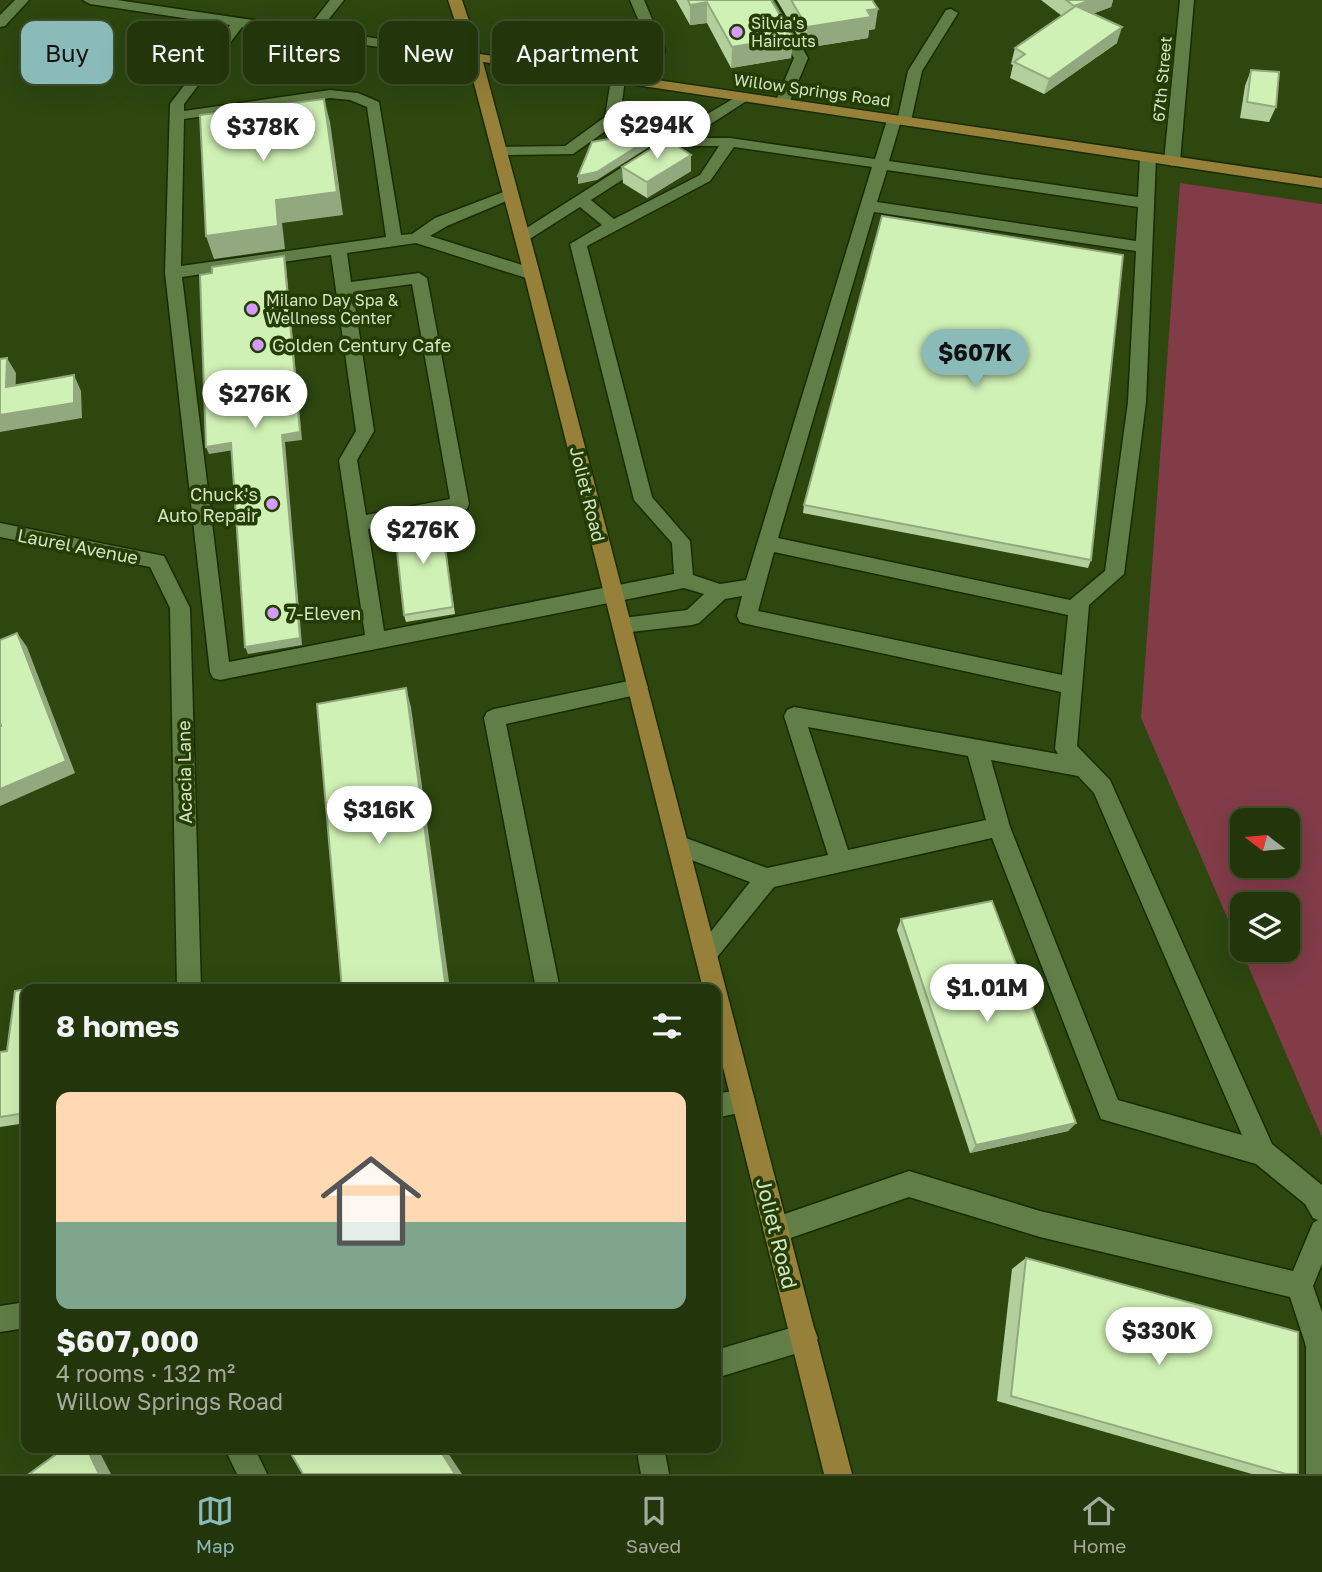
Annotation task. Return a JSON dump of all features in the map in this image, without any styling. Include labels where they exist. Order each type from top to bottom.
[{"type":"main road","name":"Joliet Road","points":[[456,0],[463,21]]},
{"type":"main road","name":"Joliet Road","points":[[478,72],[713,984]]},
{"type":"main road","name":"Willow Springs Road","points":[[655,84],[1322,183]]},
{"type":"main road","name":"Joliet Road","points":[[721,1015],[838,1474]]},
{"type":"street","points":[[0,23],[22,0]]},
{"type":"street","name":"Willow Springs Road","points":[[90,0],[243,23]]},
{"type":"street","points":[[207,18],[222,0]]},
{"type":"street","points":[[320,21],[337,0]]},
{"type":"street","points":[[637,0],[646,21]]},
{"type":"street","points":[[767,0],[801,58],[782,103]]},
{"type":"street","name":"67th Street","points":[[1172,161],[1187,0]]},
{"type":"street","points":[[951,13],[915,71],[899,120],[881,162],[747,616],[1072,686]]},
{"type":"street","points":[[239,22],[177,104],[173,273],[220,671],[614,596],[684,580],[720,592],[754,587]]},
{"type":"street","points":[[499,150],[568,151],[612,119],[617,84]]},
{"type":"street","points":[[177,117],[330,94],[354,96],[374,105],[394,241]]},
{"type":"street","points":[[522,236],[743,97]]},
{"type":"street","points":[[612,119],[671,142],[730,142],[881,162],[1146,203]]},
{"type":"street","points":[[684,580],[681,541],[643,500],[578,244],[705,178],[730,142]]},
{"type":"street","points":[[1148,158],[1137,402],[1115,574],[1079,602],[1066,749],[1102,788],[1263,1153]]},
{"type":"street","points":[[416,238],[442,222],[511,194]]},
{"type":"street","points":[[580,199],[613,226]]},
{"type":"street","points":[[868,206],[1144,247]]},
{"type":"street","points":[[173,273],[416,238],[532,274]]},
{"type":"street","points":[[338,249],[365,431],[348,460],[376,642]]},
{"type":"street","points":[[343,288],[419,278],[460,505],[357,524]]},
{"type":"street","name":"Laurel Avenue","points":[[0,530],[157,561]]},
{"type":"street","points":[[767,542],[1079,610]]},
{"type":"street","name":"Acacia Lane","points":[[157,561],[180,608],[189,984]]},
{"type":"street","points":[[622,625],[692,617],[720,592]]},
{"type":"street","points":[[547,984],[494,718],[638,687]]},
{"type":"street","points":[[841,862],[793,716],[1085,768]]},
{"type":"street","points":[[977,749],[999,827],[1110,1110],[1263,1153],[1314,1195],[1322,1209]]},
{"type":"street","points":[[678,845],[767,878],[999,827]]},
{"type":"street","points":[[706,953],[767,878]]},
{"type":"street","points":[[721,1105],[743,1101]]},
{"type":"street","points":[[776,1230],[909,1184],[1041,1224],[1300,1286]]},
{"type":"street","points":[[1320,1474],[1320,1346],[1300,1286],[1322,1232]]},
{"type":"street","points":[[0,1320],[21,1316]]},
{"type":"street","points":[[721,1363],[804,1338]]},
{"type":"street","points":[[241,1453],[253,1474]]},
{"type":"street","points":[[651,1453],[655,1474]]},
{"type":"shaded area","points":[[1180,183],[1322,204],[1322,1137],[1246,962],[1300,962],[1300,892],[1230,892],[1230,924],[1141,718]]},
{"type":"building","points":[[688,0],[771,0],[793,37],[732,47],[707,2],[690,5]]},
{"type":"building","points":[[791,0],[872,0],[878,9],[867,10],[871,17],[807,27]]},
{"type":"building","points":[[1066,0],[1091,0],[1074,6]]},
{"type":"building","points":[[1076,6],[1122,27],[1049,79],[1014,62],[1025,54],[1015,48]]},
{"type":"building","points":[[1251,70],[1279,72],[1276,107],[1247,102]]},
{"type":"building","points":[[324,99],[337,192],[276,200],[278,226],[206,236],[200,115]]},
{"type":"building","points":[[633,127],[652,137],[597,172],[578,176],[592,142],[615,138],[620,129]]},
{"type":"building","points":[[667,139],[691,155],[647,182],[622,167]]},
{"type":"building","points":[[882,216],[1123,255],[1091,560],[804,505]]},
{"type":"building","points":[[284,256],[300,432],[282,435],[300,638],[245,647],[231,443],[206,447],[200,275],[212,273],[212,267]]},
{"type":"building","points":[[7,358],[6,387],[74,375],[74,403],[0,415],[0,359]]},
{"type":"building","points":[[441,517],[453,607],[404,615],[394,524]]},
{"type":"building","points":[[17,633],[66,761],[0,789],[0,640]]},
{"type":"building","points":[[406,688],[445,984],[342,984],[317,704]]},
{"type":"building","points":[[992,901],[1076,1123],[976,1145],[901,919]]},
{"type":"building","points":[[21,990],[21,1114],[0,1117],[0,1052],[7,1051],[15,991]]},
{"type":"building","points":[[1026,1258],[1298,1332],[1298,1474],[1286,1474],[1011,1396]]},
{"type":"building","points":[[58,1453],[89,1453],[99,1474],[29,1474]]},
{"type":"building","points":[[291,1453],[442,1453],[455,1474],[303,1474]]},
{"type":"place","name":"Silvia's Haircuts","points":[[737,32]]},
{"type":"place","name":"Milano Day Spa & Wellness Center","points":[[252,309]]},
{"type":"place","name":"Golden Century Cafe","points":[[258,345]]},
{"type":"place","name":"Chuck's Auto Repair","points":[[272,504]]},
{"type":"place","name":"7-Eleven","points":[[273,613]]}]
